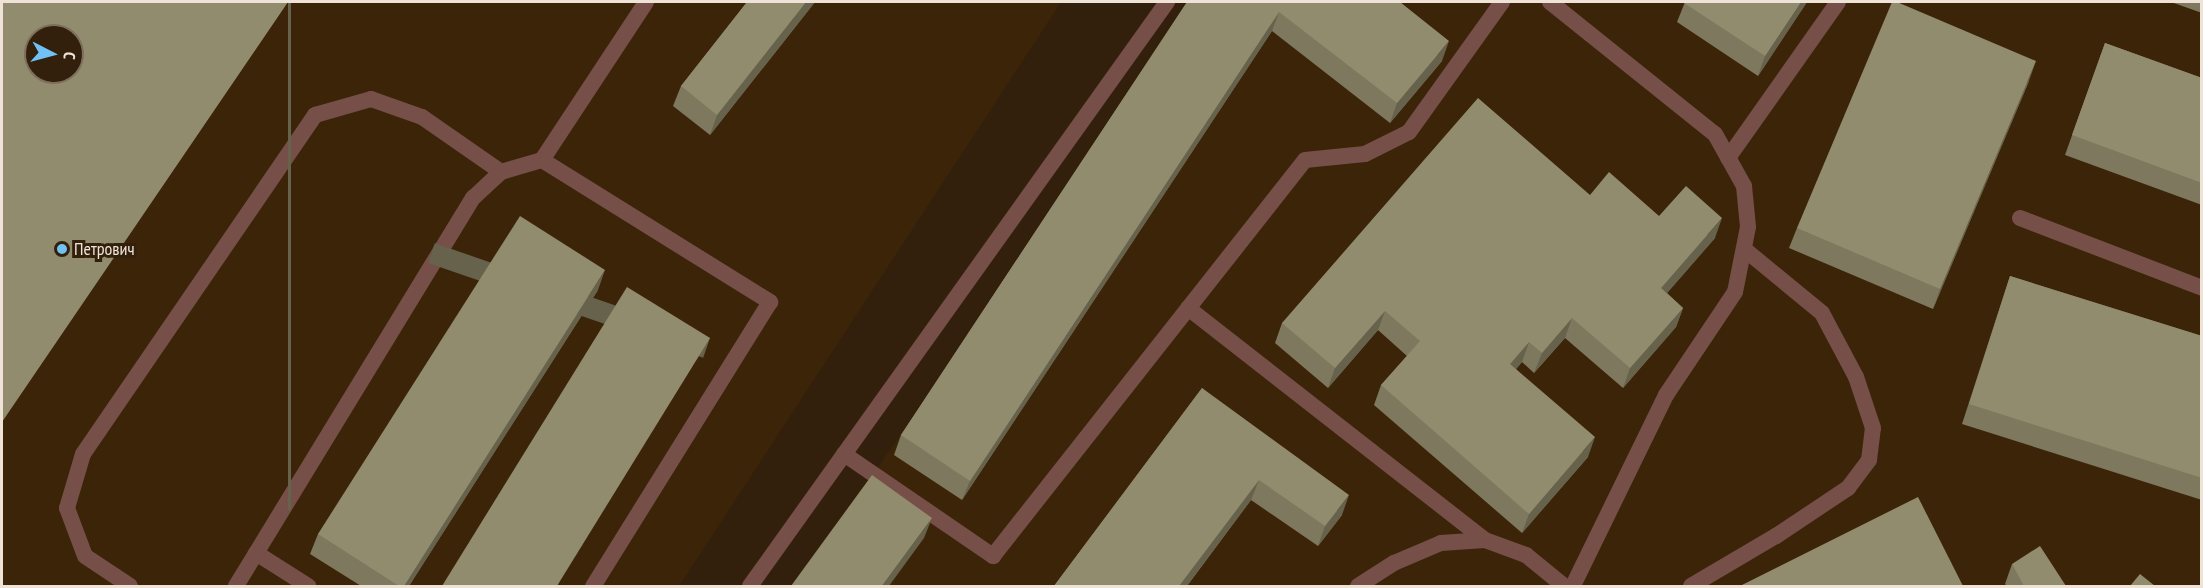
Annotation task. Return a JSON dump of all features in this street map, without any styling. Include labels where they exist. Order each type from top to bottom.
[{"type":"lane","points":[[236,586],[473,198],[501,172],[542,160],[646,2]]},
{"type":"lane","points":[[750,586],[1167,2]]},
{"type":"lane","points":[[844,454],[993,556],[1305,160],[1365,154],[1409,132],[1502,2]]},
{"type":"lane","points":[[1550,2],[1715,134],[1744,186],[1748,227],[1736,292],[1666,395],[1573,586]]},
{"type":"lane","points":[[1728,158],[1838,2]]},
{"type":"lane","points":[[130,586],[85,556],[67,508],[83,454],[315,115],[371,99],[422,117],[501,172]]},
{"type":"lane","points":[[542,160],[770,302],[592,586]]},
{"type":"lane","points":[[2020,218],[2202,288]]},
{"type":"lane","points":[[1691,586],[1776,536],[1848,489],[1869,460],[1873,428],[1856,377],[1822,313],[1744,249]]},
{"type":"lane","points":[[1188,308],[1485,540],[1526,555],[1564,586]]},
{"type":"lane","points":[[1358,586],[1394,563],[1441,543],[1485,540]]},
{"type":"lane","points":[[256,553],[308,586]]},
{"type":"shaded area","points":[[2,2],[1061,2],[679,586],[2,586]]},
{"type":"shaded area","points":[[1197,2],[2201,2],[2201,586],[797,586]]},
{"type":"building","name":"Петрович","points":[[2,2],[288,2],[2,422]]},
{"type":"building","points":[[747,2],[806,2],[717,115],[681,86]]},
{"type":"building","points":[[1187,2],[1400,2],[1449,41],[1397,103],[1279,12],[970,481],[901,435]]},
{"type":"building","points":[[1685,2],[1801,2],[1765,56]]},
{"type":"building","points":[[1892,2],[1897,2],[2036,61],[1940,289],[1797,228]]},
{"type":"building","points":[[2105,43],[2202,78],[2202,183],[2072,135]]},
{"type":"building","points":[[1478,98],[1590,195],[1609,172],[1659,216],[1686,186],[1722,218],[1661,288],[1683,308],[1630,368],[1572,318],[1542,353],[1529,342],[1510,364],[1595,437],[1529,514],[1381,385],[1420,341],[1385,311],[1335,368],[1282,323]]},
{"type":"building","points":[[520,216],[605,270],[404,586],[399,586],[318,534]]},
{"type":"building","points":[[2010,276],[2202,336],[2202,478],[1969,404]]},
{"type":"building","points":[[627,287],[710,338],[557,586],[442,586]]},
{"type":"building","points":[[1202,388],[1349,495],[1325,526],[1259,480],[1179,586],[1054,586]]},
{"type":"building","points":[[872,475],[932,518],[882,586],[791,586]]},
{"type":"building","points":[[1918,497],[1963,586],[1740,586]]},
{"type":"building","points":[[2040,546],[2066,586],[2024,586],[2012,564]]},
{"type":"building","points":[[2140,574],[2155,586],[2130,586]]},
{"type":"place","name":"Петрович","points":[[62,249]]}]
